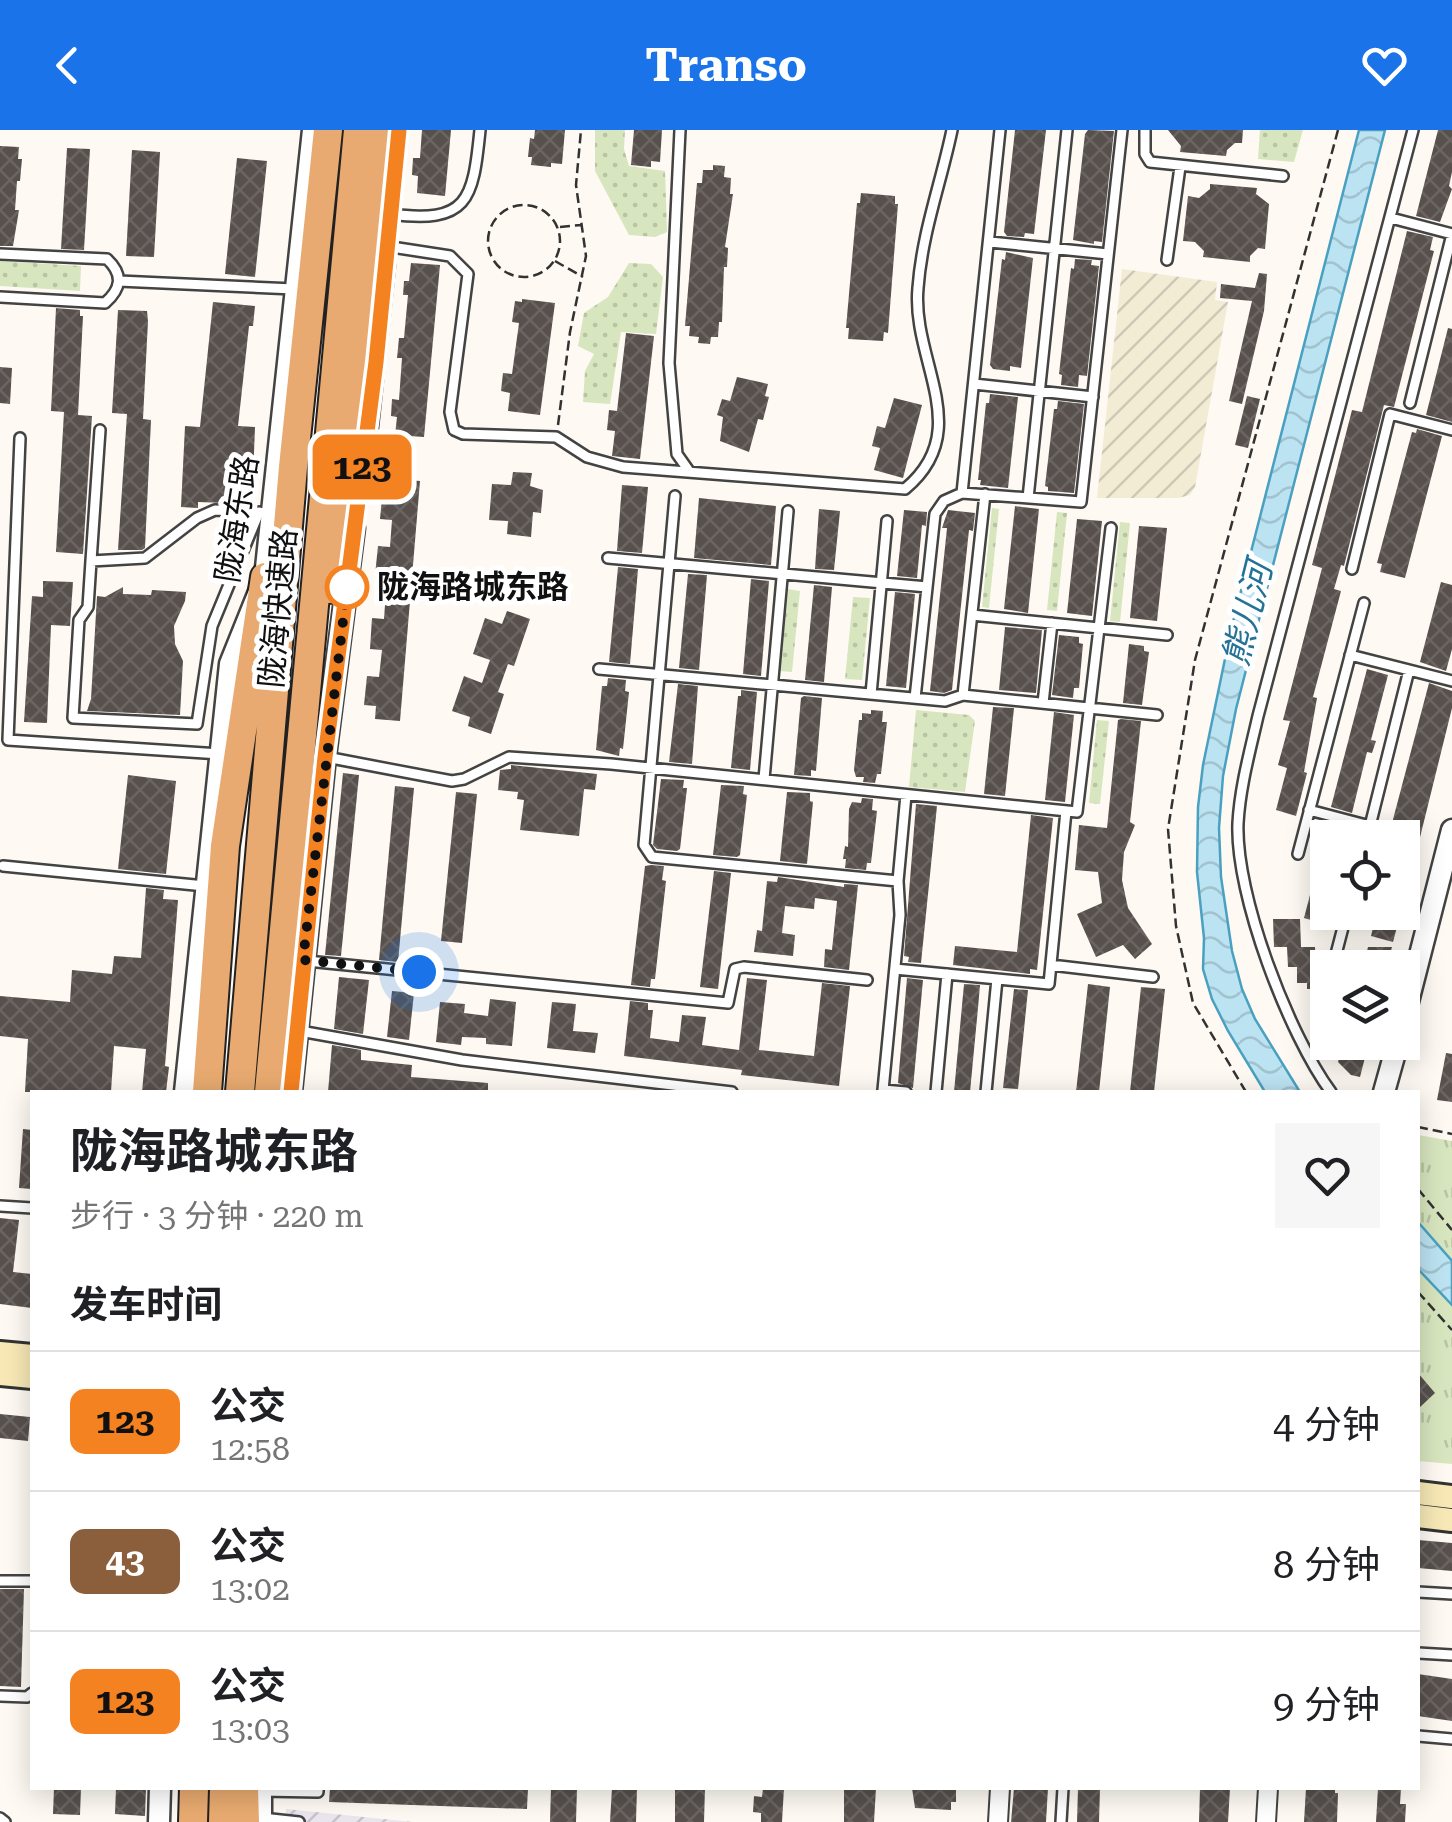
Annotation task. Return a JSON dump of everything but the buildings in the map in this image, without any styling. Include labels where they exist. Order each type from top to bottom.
[{"type":"highway","name":"陇海快速路","points":[[240,1090],[293,467],[328,130]]},
{"type":"highway","name":"陇海快速路","points":[[268,1090],[358,130]]},
{"type":"highway","points":[[304,697],[343,527],[385,130]]},
{"type":"highway","points":[[207,1090],[226,846],[265,577]]},
{"type":"highway","points":[[193,1822],[194,1790]]},
{"type":"highway","points":[[222,1822],[224,1790]]},
{"type":"highway","points":[[255,1790],[256,1821]]},
{"type":"main road","points":[[0,1353],[30,1356]]},
{"type":"main road","points":[[0,1374],[30,1377]]},
{"type":"main road","points":[[1420,1493],[1452,1496]]},
{"type":"main road","points":[[1420,1516],[1452,1520]]},
{"type":"street","name":"陇海东路","points":[[184,1090],[230,664],[265,577],[265,512],[296,290],[313,130]]},
{"type":"street","points":[[291,1090],[325,757],[376,362],[399,130]]},
{"type":"street","points":[[1420,950],[1452,830]]},
{"type":"street","points":[[1385,1090],[1393,1060]]},
{"type":"street","points":[[159,1822],[160,1790]]},
{"type":"street","points":[[998,1822],[1000,1790]]},
{"type":"street","points":[[1266,1822],[1268,1790]]},
{"type":"lane","points":[[390,214],[436,218],[456,207],[475,179],[480,130]]},
{"type":"lane","points":[[680,130],[669,363],[676,454],[691,473]]},
{"type":"lane","points":[[386,246],[450,256],[468,274],[450,412],[454,430],[462,434],[556,437],[607,464],[905,489],[919,477],[938,435],[938,389],[928,369],[917,317],[917,291],[929,215],[952,130]]},
{"type":"lane","points":[[962,493],[1000,130]]},
{"type":"lane","points":[[1028,498],[1067,130]]},
{"type":"lane","points":[[915,698],[935,514],[944,501],[962,493],[1081,502],[1122,130]]},
{"type":"lane","points":[[1145,130],[1145,154],[1150,162],[1283,176]]},
{"type":"lane","points":[[1330,1090],[1305,1051],[1265,956],[1243,876],[1238,822],[1258,716],[1413,130]]},
{"type":"lane","points":[[1167,260],[1180,167]]},
{"type":"lane","points":[[1390,218],[1452,234],[1410,403]]},
{"type":"lane","points":[[990,242],[1108,254]]},
{"type":"lane","points":[[0,254],[107,260],[117,268],[119,281],[118,292],[105,302],[0,297]]},
{"type":"lane","points":[[119,281],[296,290]]},
{"type":"lane","points":[[974,384],[1092,397]]},
{"type":"lane","points":[[1352,570],[1390,414],[1452,430]]},
{"type":"lane","points":[[91,560],[134,560],[152,555],[197,518],[215,510],[265,512],[212,626],[197,724],[73,718],[78,620],[88,607],[91,560],[100,430]]},
{"type":"lane","points":[[20,438],[8,740],[220,754]]},
{"type":"lane","points":[[963,695],[984,494]]},
{"type":"lane","points":[[675,496],[644,846],[652,857],[898,881]]},
{"type":"lane","points":[[764,779],[788,511]]},
{"type":"lane","points":[[870,694],[887,521]]},
{"type":"lane","points":[[325,757],[452,780],[464,779],[508,758],[652,768],[1077,812],[1112,528]]},
{"type":"lane","points":[[608,558],[927,586]]},
{"type":"lane","points":[[0,568],[15,569]]},
{"type":"lane","points":[[1298,854],[1364,603]]},
{"type":"lane","points":[[972,615],[1167,636]]},
{"type":"lane","points":[[1044,704],[1052,623]]},
{"type":"lane","points":[[1350,655],[1452,681]]},
{"type":"lane","points":[[599,669],[945,701],[963,695],[1157,716]]},
{"type":"lane","points":[[1309,810],[1370,826],[1409,670]]},
{"type":"lane","points":[[883,1090],[900,915],[898,881],[906,794]]},
{"type":"lane","points":[[895,970],[1049,984],[1066,811]]},
{"type":"lane","points":[[4,866],[205,886]]},
{"type":"lane","points":[[303,960],[728,1004],[735,969],[744,967],[868,980]]},
{"type":"lane","points":[[1051,965],[1153,977]]},
{"type":"lane","points":[[936,1090],[947,974]]},
{"type":"lane","points":[[986,1090],[996,979]]},
{"type":"lane","points":[[296,1030],[462,1060],[715,1090]]},
{"type":"lane","points":[[0,1206],[30,1208]]},
{"type":"lane","points":[[0,1581],[30,1581]]},
{"type":"lane","points":[[1420,1592],[1452,1594]]},
{"type":"lane","points":[[1420,1653],[1452,1655]]},
{"type":"lane","points":[[0,1696],[30,1694]]},
{"type":"lane","points":[[1420,1736],[1452,1739]]},
{"type":"lane","points":[[276,1790],[318,1790]]},
{"type":"lane","points":[[1062,1822],[1063,1790]]},
{"type":"lane","points":[[256,1821],[299,1822]]},
{"type":"path","points":[[556,437],[570,332],[586,256],[576,185],[581,130]]},
{"type":"path","points":[[1245,1090],[1193,1003],[1176,926],[1168,828],[1195,660],[1338,130]]},
{"type":"path","points":[[523,205],[542,210],[556,227],[559,241],[554,260],[538,274],[508,273],[492,258],[488,238],[496,218],[523,205]]},
{"type":"path","points":[[556,227],[583,225]]},
{"type":"path","points":[[554,260],[583,277]]},
{"type":"path","points":[[1420,1127],[1452,1134]]},
{"type":"path","points":[[1420,1190],[1452,1230]]},
{"type":"path","points":[[1420,1294],[1452,1330]]},
{"type":"shaded area","points":[[1122,269],[1217,282],[1215,300],[1228,302],[1195,487],[1190,495],[1097,498]]},
{"type":"shaded area","points":[[286,1809],[413,1822],[286,1822]]},
{"type":"green space","points":[[595,130],[625,130],[624,149],[629,166],[665,171],[667,232],[655,237],[629,235],[595,171]]},
{"type":"green space","points":[[1260,130],[1303,130],[1294,162],[1258,159]]},
{"type":"green space","points":[[0,261],[81,266],[80,291],[0,286]]},
{"type":"green space","points":[[629,263],[651,264],[663,277],[656,334],[621,332],[610,404],[583,402],[585,371],[594,354],[578,346],[584,313],[608,297]]},
{"type":"green space","points":[[992,508],[999,509],[989,608],[982,607]]},
{"type":"green space","points":[[1057,512],[1067,513],[1057,611],[1047,610]]},
{"type":"green space","points":[[1120,522],[1130,523],[1120,622],[1110,621]]},
{"type":"green space","points":[[788,589],[800,591],[792,672],[779,671]]},
{"type":"green space","points":[[853,597],[870,598],[862,680],[845,679]]},
{"type":"green space","points":[[916,710],[969,715],[975,721],[965,792],[909,787]]},
{"type":"green space","points":[[1097,720],[1109,721],[1100,804],[1089,803]]},
{"type":"green space","points":[[1420,1135],[1452,1141],[1452,1464],[1420,1461]]},
{"type":"water","name":"熊儿河","points":[[1359,130],[1385,130],[1236,709],[1223,776],[1221,877],[1232,951],[1255,1019],[1299,1090],[1264,1090],[1228,1031],[1203,969],[1197,872],[1198,807],[1231,630]]},
{"type":"water","points":[[1420,1224],[1452,1261],[1452,1305],[1420,1271]]},
{"type":"bus line","name":"123","points":[[291,1090],[325,757],[376,362],[399,130]]},
{"type":"place","name":"陇海路城东路","points":[[347,587]]},
{"type":"route","points":[[347,587],[303,960],[419,972]]}]
